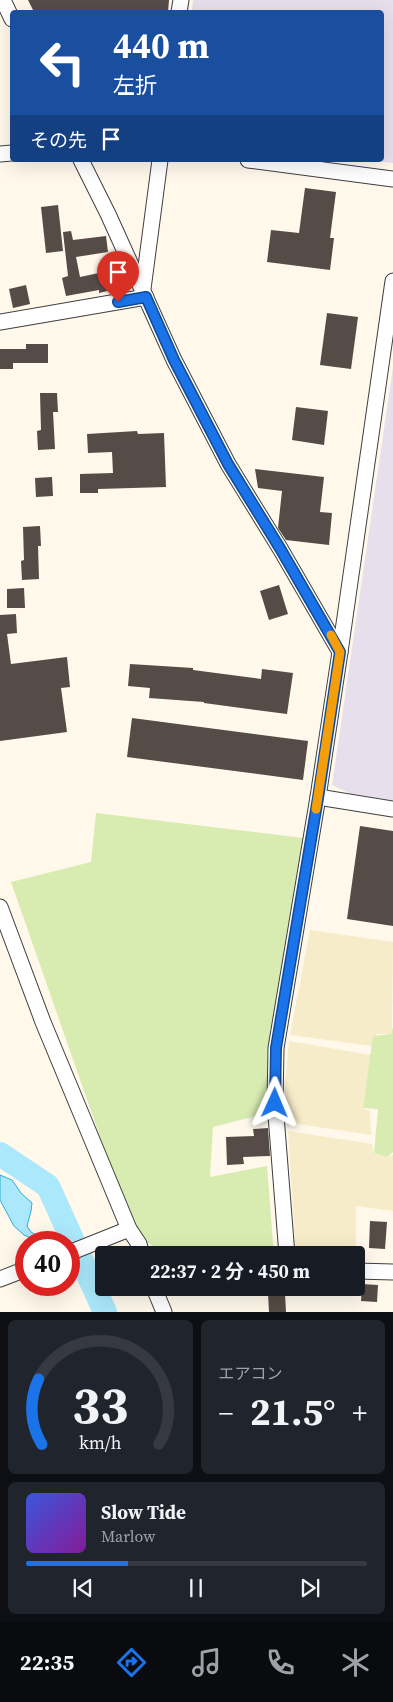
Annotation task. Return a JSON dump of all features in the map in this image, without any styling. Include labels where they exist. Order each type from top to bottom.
[{"type":"street","points":[[3,0],[10,16]]},
{"type":"street","points":[[82,162],[174,360],[228,464],[281,550],[340,652]]},
{"type":"street","points":[[144,294],[160,162]]},
{"type":"street","points":[[263,162],[393,179]]},
{"type":"street","points":[[286,1246],[275,1103],[276,1048],[318,798],[393,281]]},
{"type":"street","points":[[0,322],[144,294]]},
{"type":"street","points":[[318,798],[393,809]]},
{"type":"street","points":[[0,907],[43,1022],[129,1229],[140,1246]]},
{"type":"street","points":[[80,1249],[129,1229]]},
{"type":"street","points":[[129,1229],[146,1246]]},
{"type":"street","points":[[365,1271],[393,1272]]},
{"type":"street","points":[[0,1279],[15,1273]]},
{"type":"street","points":[[157,1296],[164,1312]]},
{"type":"shaded area","points":[[193,0],[393,0],[393,163],[384,162],[384,10],[192,10]]},
{"type":"shaded area","points":[[393,367],[393,801],[351,794],[332,785]]},
{"type":"shaded area","points":[[310,930],[393,942],[392,1034],[377,1034],[372,1046],[290,1035]]},
{"type":"shaded area","points":[[289,1041],[371,1055],[363,1108],[370,1111],[371,1135],[284,1122]]},
{"type":"shaded area","points":[[288,1131],[372,1144],[374,1153],[387,1157],[393,1155],[393,1211],[356,1206],[356,1246],[295,1246]]},
{"type":"green space","points":[[96,813],[304,838],[268,1113],[213,1127],[210,1177],[267,1166],[273,1246],[153,1246],[134,1234],[11,882],[91,862]]},
{"type":"green space","points":[[393,1027],[393,1152],[387,1157],[374,1153],[378,1109],[363,1108],[373,1036],[391,1034]]},
{"type":"water","points":[[0,1175],[12,1180],[21,1193],[32,1203],[27,1226],[30,1231],[20,1231],[14,1226],[0,1200]]},
{"type":"building","points":[[28,0],[169,0],[168,10],[33,10]]},
{"type":"building","points":[[305,188],[336,192],[330,238],[334,238],[330,270],[267,262],[271,230],[299,233]]},
{"type":"building","points":[[58,205],[63,251],[46,253],[41,207]]},
{"type":"building","points":[[71,231],[73,240],[106,236],[108,252],[76,257],[80,277],[113,270],[116,289],[99,293],[99,290],[66,296],[62,278],[68,276],[63,232]]},
{"type":"building","points":[[26,285],[30,304],[13,308],[9,289]]},
{"type":"building","points":[[327,313],[358,317],[351,369],[320,365]]},
{"type":"building","points":[[26,344],[48,344],[48,363],[13,363],[13,369],[0,369],[0,349],[26,349]]},
{"type":"building","points":[[40,393],[57,393],[58,412],[53,412],[55,449],[38,450],[37,431],[41,430]]},
{"type":"building","points":[[296,407],[328,411],[324,445],[292,440]]},
{"type":"building","points":[[137,431],[138,434],[164,433],[166,487],[98,489],[98,493],[80,493],[80,474],[113,473],[112,452],[88,453],[87,434]]},
{"type":"building","points":[[255,469],[324,477],[320,512],[332,513],[329,545],[286,540],[278,528],[282,491],[258,488]]},
{"type":"building","points":[[52,477],[53,496],[36,497],[35,478]]},
{"type":"building","points":[[40,526],[41,546],[38,546],[39,579],[22,580],[21,561],[24,560],[23,527]]},
{"type":"building","points":[[279,585],[288,614],[269,620],[260,591]]},
{"type":"building","points":[[24,588],[25,608],[7,608],[7,589]]},
{"type":"building","points":[[16,614],[17,633],[7,634],[11,664],[67,657],[70,687],[61,688],[67,732],[0,741],[0,615]]},
{"type":"building","points":[[130,664],[193,668],[193,670],[261,679],[262,669],[293,673],[287,714],[204,702],[149,698],[150,688],[128,686]]},
{"type":"building","points":[[132,718],[308,741],[303,780],[127,757]]},
{"type":"building","points":[[360,826],[393,831],[393,926],[347,919]]},
{"type":"building","points":[[268,1128],[270,1156],[243,1157],[244,1164],[227,1165],[226,1137],[254,1136],[253,1129]]},
{"type":"building","points":[[370,1221],[387,1222],[385,1249],[369,1248]]},
{"type":"building","points":[[365,1284],[378,1285],[377,1302],[361,1301],[361,1296],[365,1296]]},
{"type":"building","points":[[268,1296],[285,1296],[286,1312],[269,1312]]},
{"type":"waterway","points":[[0,1154],[48,1186],[105,1312]]},
{"type":"slow traffic","points":[[316,809],[340,652],[331,635]]},
{"type":"route","points":[[118,302],[146,297],[174,360],[228,464],[281,550],[340,652],[318,798],[276,1048],[275,1103]]}]
